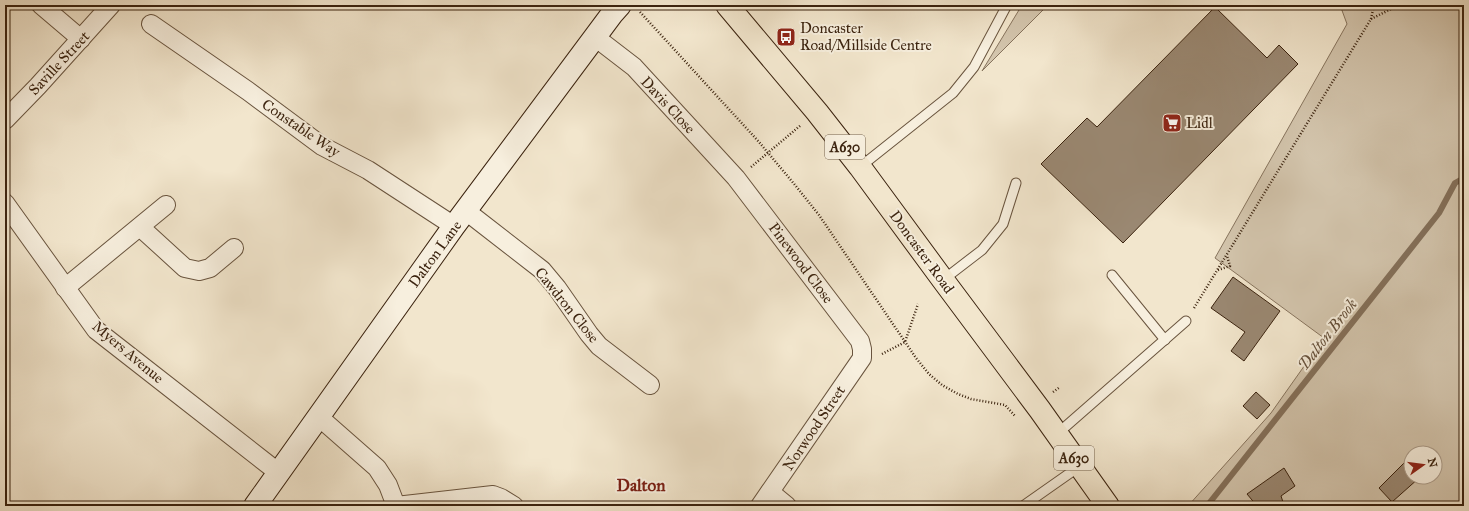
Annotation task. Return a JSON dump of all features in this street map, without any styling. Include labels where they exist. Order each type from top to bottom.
[{"type":"main road","name":"Doncaster Road","points":[[727,5],[817,112],[860,167],[1040,410],[1108,506]]},
{"type":"street","points":[[41,5],[81,39]]},
{"type":"street","name":"Saville Street","points":[[5,120],[38,86],[111,5]]},
{"type":"street","name":"Dalton Lane","points":[[255,506],[460,218],[618,8]]},
{"type":"street","name":"Constable Way","points":[[151,24],[248,91],[322,146],[460,218]]},
{"type":"street","name":"Davis Close","points":[[595,37],[634,67],[736,178]]},
{"type":"street","name":"Pinewood Close","points":[[736,178],[860,341],[862,354]]},
{"type":"street","name":"Myers Avenue","points":[[5,203],[96,330],[279,473]]},
{"type":"street","points":[[65,288],[166,205]]},
{"type":"street","name":"Cawdron Close","points":[[460,218],[542,270],[557,288],[589,334],[600,346],[650,385]]},
{"type":"street","points":[[140,227],[185,268],[199,271],[210,268],[234,248]]},
{"type":"street","name":"Norwood Street","points":[[765,499],[862,354]]},
{"type":"street","points":[[319,417],[377,468],[388,485],[396,506],[493,495],[514,506]]},
{"type":"street","points":[[765,499],[787,506]]},
{"type":"lane","points":[[860,167],[953,93],[974,67],[1007,5]]},
{"type":"lane","points":[[943,280],[982,250],[1003,224],[1016,183]]},
{"type":"lane","points":[[1112,274],[1165,340]]},
{"type":"lane","points":[[1057,434],[1186,321]]},
{"type":"lane","points":[[1024,506],[1080,466]]},
{"type":"path","points":[[1186,321],[1371,19],[1374,5]]},
{"type":"path","points":[[1371,19],[1399,5]]},
{"type":"path","points":[[618,8],[768,153],[819,215],[905,342],[929,374],[942,385],[958,394],[971,399],[1005,405],[1016,416]]},
{"type":"path","points":[[736,178],[817,112]]},
{"type":"path","points":[[1218,271],[1230,266],[1227,256]]},
{"type":"path","points":[[862,354],[885,353],[905,342],[918,304]]},
{"type":"path","points":[[1040,410],[1038,402],[1060,387]]},
{"type":"shaded area","points":[[1022,5],[1048,5],[982,71]]},
{"type":"shaded area","points":[[1340,5],[1464,5],[1464,506],[1188,506],[1271,413],[1324,338],[1215,258],[1347,24]]},
{"type":"building","name":"Lidl","points":[[1215,7],[1267,58],[1279,45],[1298,64],[1123,243],[1041,164],[1087,118],[1097,127]]},
{"type":"building","points":[[1233,277],[1280,311],[1244,361],[1231,351],[1245,332],[1211,308]]},
{"type":"building","points":[[1256,392],[1270,405],[1257,419],[1243,406]]},
{"type":"building","points":[[1403,464],[1403,485],[1411,485],[1392,502],[1379,488]]},
{"type":"building","points":[[1284,468],[1295,486],[1281,496],[1283,502],[1278,506],[1257,506],[1247,494]]},
{"type":"waterway","name":"Dalton Brook","points":[[1207,506],[1439,213],[1455,183],[1464,178]]},
{"type":"place","name":"Doncaster Road/Millside Centre","points":[[786,37]]},
{"type":"place","name":"Lidl","points":[[1172,123]]},
{"type":"district","name":"Dalton","points":[[641,485]]}]
